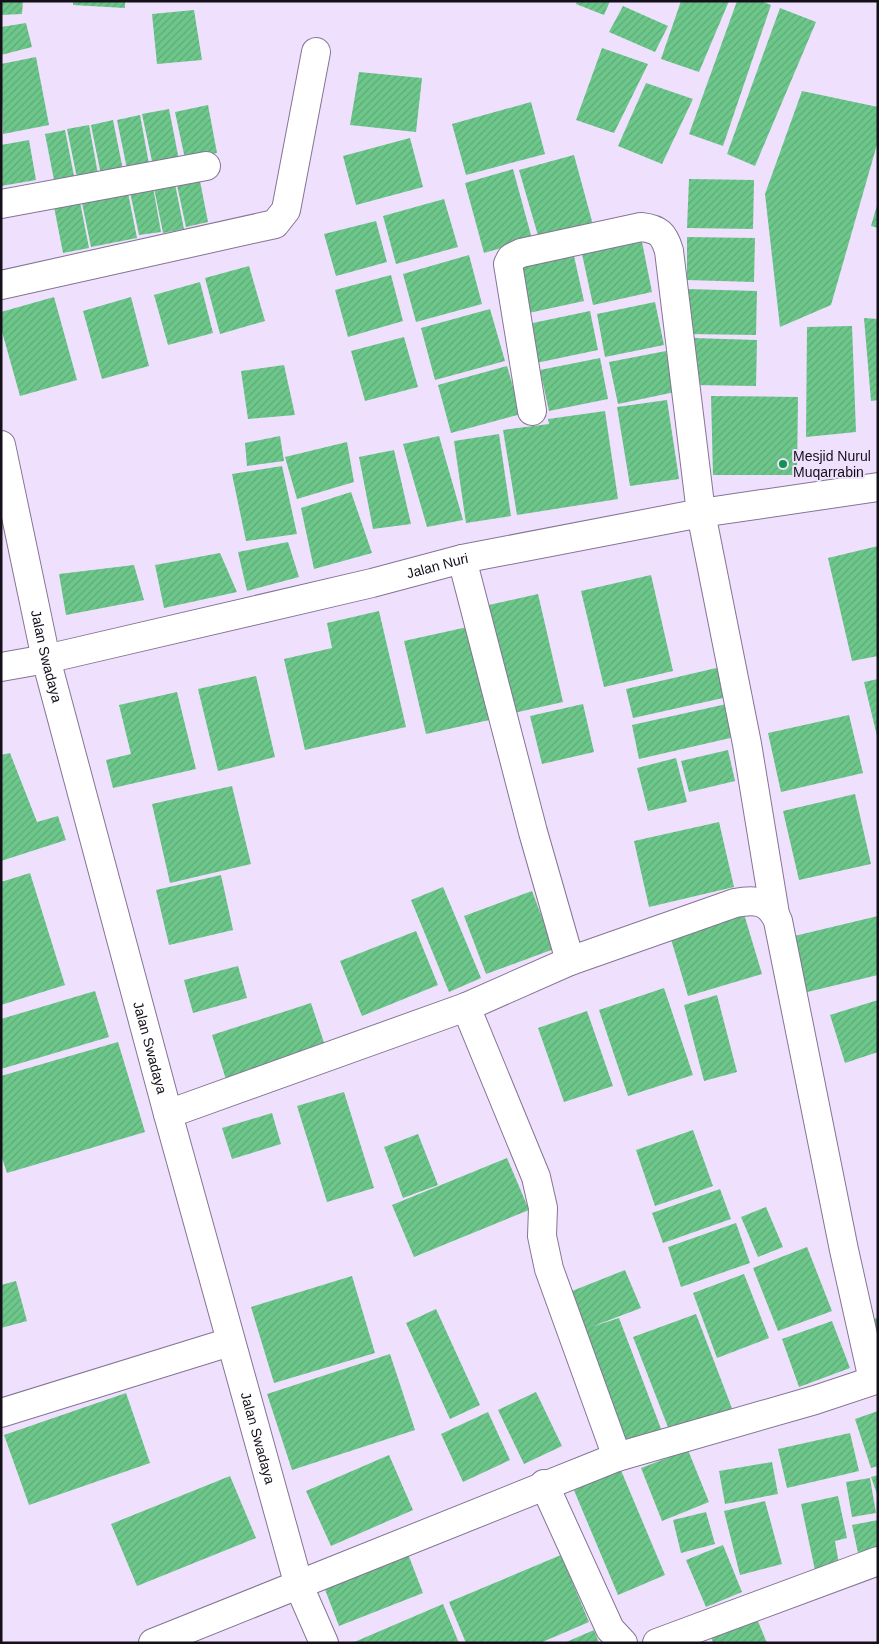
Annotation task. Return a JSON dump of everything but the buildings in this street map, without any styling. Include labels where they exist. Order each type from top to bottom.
[{"type":"street","points":[[1,285],[274,224],[286,210],[316,52]]},
{"type":"street","points":[[1,204],[206,166]]},
{"type":"street","points":[[153,1643],[299,1586],[544,1484],[617,1457],[815,1400],[875,1380],[775,914],[747,744],[701,513],[669,251],[661,233],[653,228],[641,227],[521,253],[512,258],[508,264],[532,411]]},
{"type":"street","name":"Jalan Swadaya","points":[[1,445],[46,659],[168,1114],[299,1586],[324,1643]]},
{"type":"street","name":"Jalan Nuri","points":[[1,666],[46,659],[372,583],[462,560],[701,513],[878,487]]},
{"type":"street","points":[[462,560],[533,832],[570,961]]},
{"type":"street","points":[[168,1114],[466,1007],[570,961],[735,903],[748,900],[763,902],[775,914]]},
{"type":"street","points":[[466,1007],[536,1177],[543,1208],[542,1236],[549,1269],[617,1457]]},
{"type":"street","points":[[1,1414],[230,1342]]},
{"type":"street","points":[[544,1484],[610,1629],[623,1643]]},
{"type":"street","points":[[657,1643],[878,1561]]},
{"type":"place","name":"Mesjid Nurul Muqarrabin","points":[[783,464]]}]
